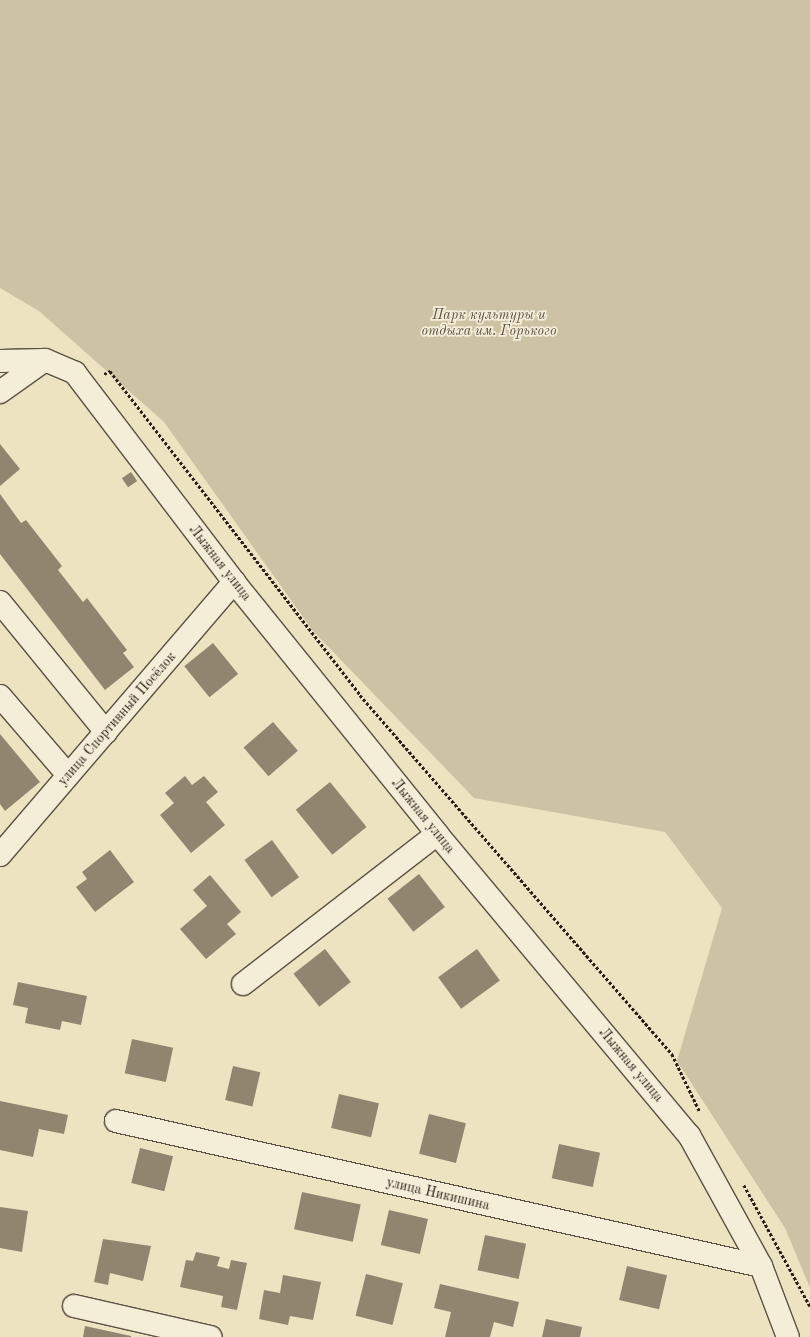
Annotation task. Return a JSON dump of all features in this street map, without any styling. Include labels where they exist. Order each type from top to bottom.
[{"type":"street","name":"Лыжная улица","points":[[0,362],[45,360],[75,373],[234,582],[437,834],[690,1135],[761,1266],[788,1337]]},
{"type":"street","points":[[0,392],[45,360]]},
{"type":"street","name":"улица Спортивный Посёлок","points":[[0,855],[234,582]]},
{"type":"street","points":[[0,602],[106,732]]},
{"type":"street","points":[[0,696],[68,775]]},
{"type":"street","points":[[243,984],[437,834]]},
{"type":"street","name":"улица Никишина","points":[[116,1121],[761,1266]]},
{"type":"street","points":[[74,1306],[211,1337]]},
{"type":"path","points":[[82,383],[110,371],[360,695],[672,1054],[702,1115]]},
{"type":"path","points":[[742,1183],[810,1306]]},
{"type":"green space","name":"Парк культуры и отдыха им. Горького","points":[[0,0],[810,0],[810,1288],[785,1228],[677,1061],[722,908],[665,832],[474,798],[313,631],[164,422],[39,311],[0,288]]},
{"type":"building","points":[[0,444],[20,469],[0,486]]},
{"type":"building","points":[[131,472],[137,481],[128,487],[122,478]]},
{"type":"building","points":[[0,494],[21,523],[26,520],[62,566],[58,570],[83,602],[87,598],[127,650],[123,653],[134,667],[105,690],[0,554]]},
{"type":"building","points":[[213,643],[238,674],[209,697],[184,666]]},
{"type":"building","points":[[273,722],[298,751],[268,776],[244,748]]},
{"type":"building","points":[[0,734],[40,782],[5,811],[0,804]]},
{"type":"building","points":[[185,776],[192,785],[204,776],[218,792],[206,802],[225,825],[191,853],[160,815],[174,803],[165,793]]},
{"type":"building","points":[[330,782],[367,827],[332,855],[296,810]]},
{"type":"building","points":[[272,840],[299,877],[272,897],[244,860]]},
{"type":"building","points":[[110,850],[134,882],[95,912],[76,887],[87,879],[82,872]]},
{"type":"building","points":[[419,874],[445,907],[413,932],[387,899]]},
{"type":"building","points":[[210,875],[241,912],[227,924],[236,934],[206,959],[180,929],[207,906],[193,890]]},
{"type":"building","points":[[325,949],[351,982],[319,1007],[293,974]]},
{"type":"building","points":[[477,949],[500,981],[461,1009],[438,977]]},
{"type":"building","points":[[18,982],[87,996],[81,1025],[62,1021],[60,1030],[25,1023],[28,1008],[13,1005]]},
{"type":"building","points":[[132,1039],[173,1048],[166,1082],[125,1073]]},
{"type":"building","points":[[233,1066],[260,1072],[252,1106],[225,1100]]},
{"type":"building","points":[[339,1094],[379,1103],[371,1137],[331,1128]]},
{"type":"building","points":[[0,1101],[68,1115],[64,1134],[39,1129],[33,1157],[0,1150]]},
{"type":"building","points":[[429,1114],[466,1123],[456,1163],[419,1154]]},
{"type":"building","points":[[559,1144],[600,1153],[593,1187],[552,1178]]},
{"type":"building","points":[[140,1148],[173,1156],[164,1191],[131,1183]]},
{"type":"building","points":[[302,1192],[361,1204],[353,1242],[294,1229]]},
{"type":"building","points":[[0,1207],[28,1211],[22,1252],[0,1248]]},
{"type":"building","points":[[389,1210],[428,1219],[420,1254],[381,1245]]},
{"type":"building","points":[[485,1235],[526,1244],[519,1279],[478,1270]]},
{"type":"building","points":[[103,1239],[151,1246],[143,1281],[110,1273],[108,1285],[94,1282]]},
{"type":"building","points":[[196,1252],[220,1257],[217,1266],[229,1269],[231,1260],[247,1263],[237,1310],[221,1307],[223,1296],[180,1287],[186,1260],[193,1261]]},
{"type":"building","points":[[627,1266],[667,1275],[659,1309],[619,1300]]},
{"type":"building","points":[[366,1274],[403,1283],[392,1325],[356,1316]]},
{"type":"building","points":[[283,1275],[321,1282],[313,1320],[290,1316],[288,1325],[259,1319],[264,1290],[280,1293]]},
{"type":"building","points":[[440,1284],[519,1302],[513,1327],[494,1322],[490,1337],[445,1337],[451,1312],[434,1308]]},
{"type":"building","points":[[546,1319],[582,1327],[580,1337],[542,1337]]},
{"type":"building","points":[[85,1326],[131,1336],[131,1337],[83,1337]]}]
